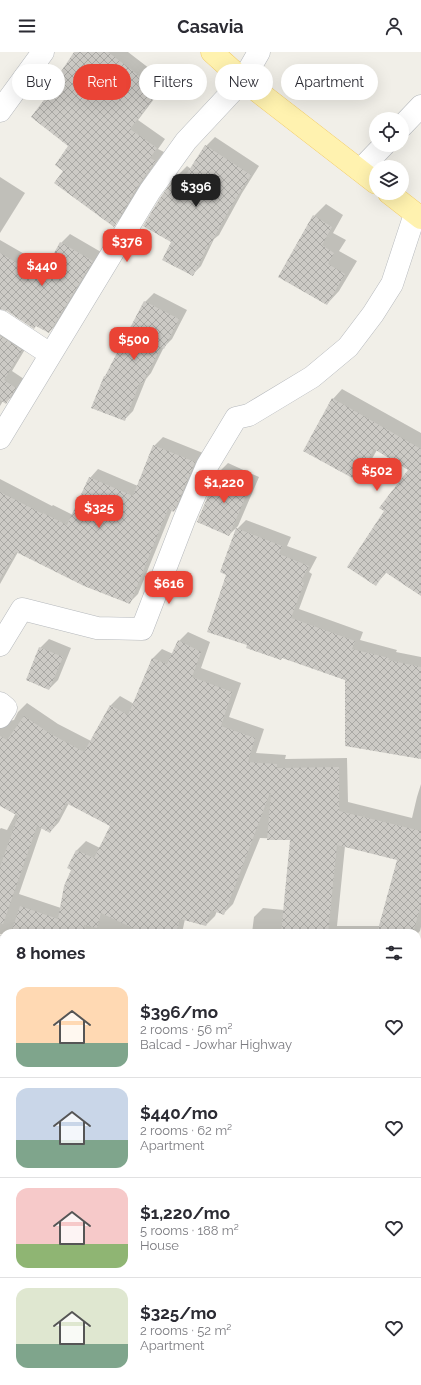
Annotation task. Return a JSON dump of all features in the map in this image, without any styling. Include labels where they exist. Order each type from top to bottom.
[{"type":"main road","points":[[212,52],[225,64]]},
{"type":"main road","points":[[269,100],[368,177]]},
{"type":"main road","points":[[398,200],[418,216]]},
{"type":"street","points":[[0,111],[43,52]]},
{"type":"street","points":[[252,64],[259,52]]},
{"type":"street","points":[[0,438],[150,191],[186,141],[224,100]]},
{"type":"street","points":[[409,119],[421,106]]},
{"type":"street","points":[[368,177],[380,152]]},
{"type":"street","points":[[0,645],[22,609],[97,628],[142,629],[184,520],[207,466],[236,418],[249,415],[312,376],[348,347],[373,314],[392,284],[418,216]]},
{"type":"street","points":[[0,321],[50,354]]},
{"type":"street","points":[[0,703],[6,708],[0,717]]},
{"type":"building","points":[[74,52],[108,52],[124,64],[73,64],[73,100],[131,100],[131,70],[139,76],[139,100],[152,100],[130,129],[157,148],[150,158],[156,161],[139,184],[114,227],[54,183],[63,171],[55,165],[68,146],[31,117],[44,100],[65,100],[65,66]]},
{"type":"building","points":[[205,145],[251,175],[233,203],[210,245],[209,244],[193,276],[162,260],[171,242],[143,226],[177,174],[184,178]]},
{"type":"building","points":[[313,215],[332,227],[322,245],[334,253],[328,264],[345,274],[327,305],[278,277]]},
{"type":"building","points":[[60,242],[93,261],[49,333],[36,326],[34,329],[7,311],[0,309],[0,253],[41,277]]},
{"type":"building","points":[[144,301],[179,319],[164,349],[161,347],[142,384],[140,382],[125,421],[91,408],[104,376]]},
{"type":"building","points":[[0,336],[22,350],[4,380],[16,388],[6,404],[0,400]]},
{"type":"building","points":[[332,398],[421,449],[421,596],[385,572],[376,586],[347,567],[384,511],[379,508],[408,470],[374,449],[356,480],[303,451]]},
{"type":"building","points":[[153,445],[195,462],[174,512],[168,509],[130,604],[84,586],[16,552],[0,579],[0,492],[67,525],[89,477],[133,496]]},
{"type":"building","points":[[218,472],[250,486],[229,536],[197,522]]},
{"type":"building","points":[[236,528],[282,546],[279,554],[309,566],[301,581],[304,583],[291,618],[355,641],[352,649],[389,658],[388,660],[421,667],[421,759],[345,746],[345,680],[282,658],[281,660],[246,648],[247,645],[207,632],[226,575],[220,572]]},
{"type":"building","points":[[178,640],[201,652],[192,677],[232,692],[221,726],[255,738],[248,762],[277,764],[277,768],[339,767],[339,811],[421,831],[421,905],[414,929],[378,929],[397,860],[337,845],[328,929],[281,929],[290,840],[267,840],[271,793],[224,915],[211,910],[206,926],[180,919],[177,929],[135,929],[101,913],[97,928],[84,925],[84,928],[86,929],[12,929],[20,906],[58,919],[64,886],[71,870],[67,868],[76,850],[94,858],[110,826],[66,803],[50,833],[37,826],[3,924],[0,923],[0,867],[18,816],[0,806],[0,736],[7,740],[24,716],[49,733],[84,752],[110,705],[128,715],[152,658],[167,664]]},
{"type":"building","points":[[39,647],[63,657],[49,690],[26,680]]}]
